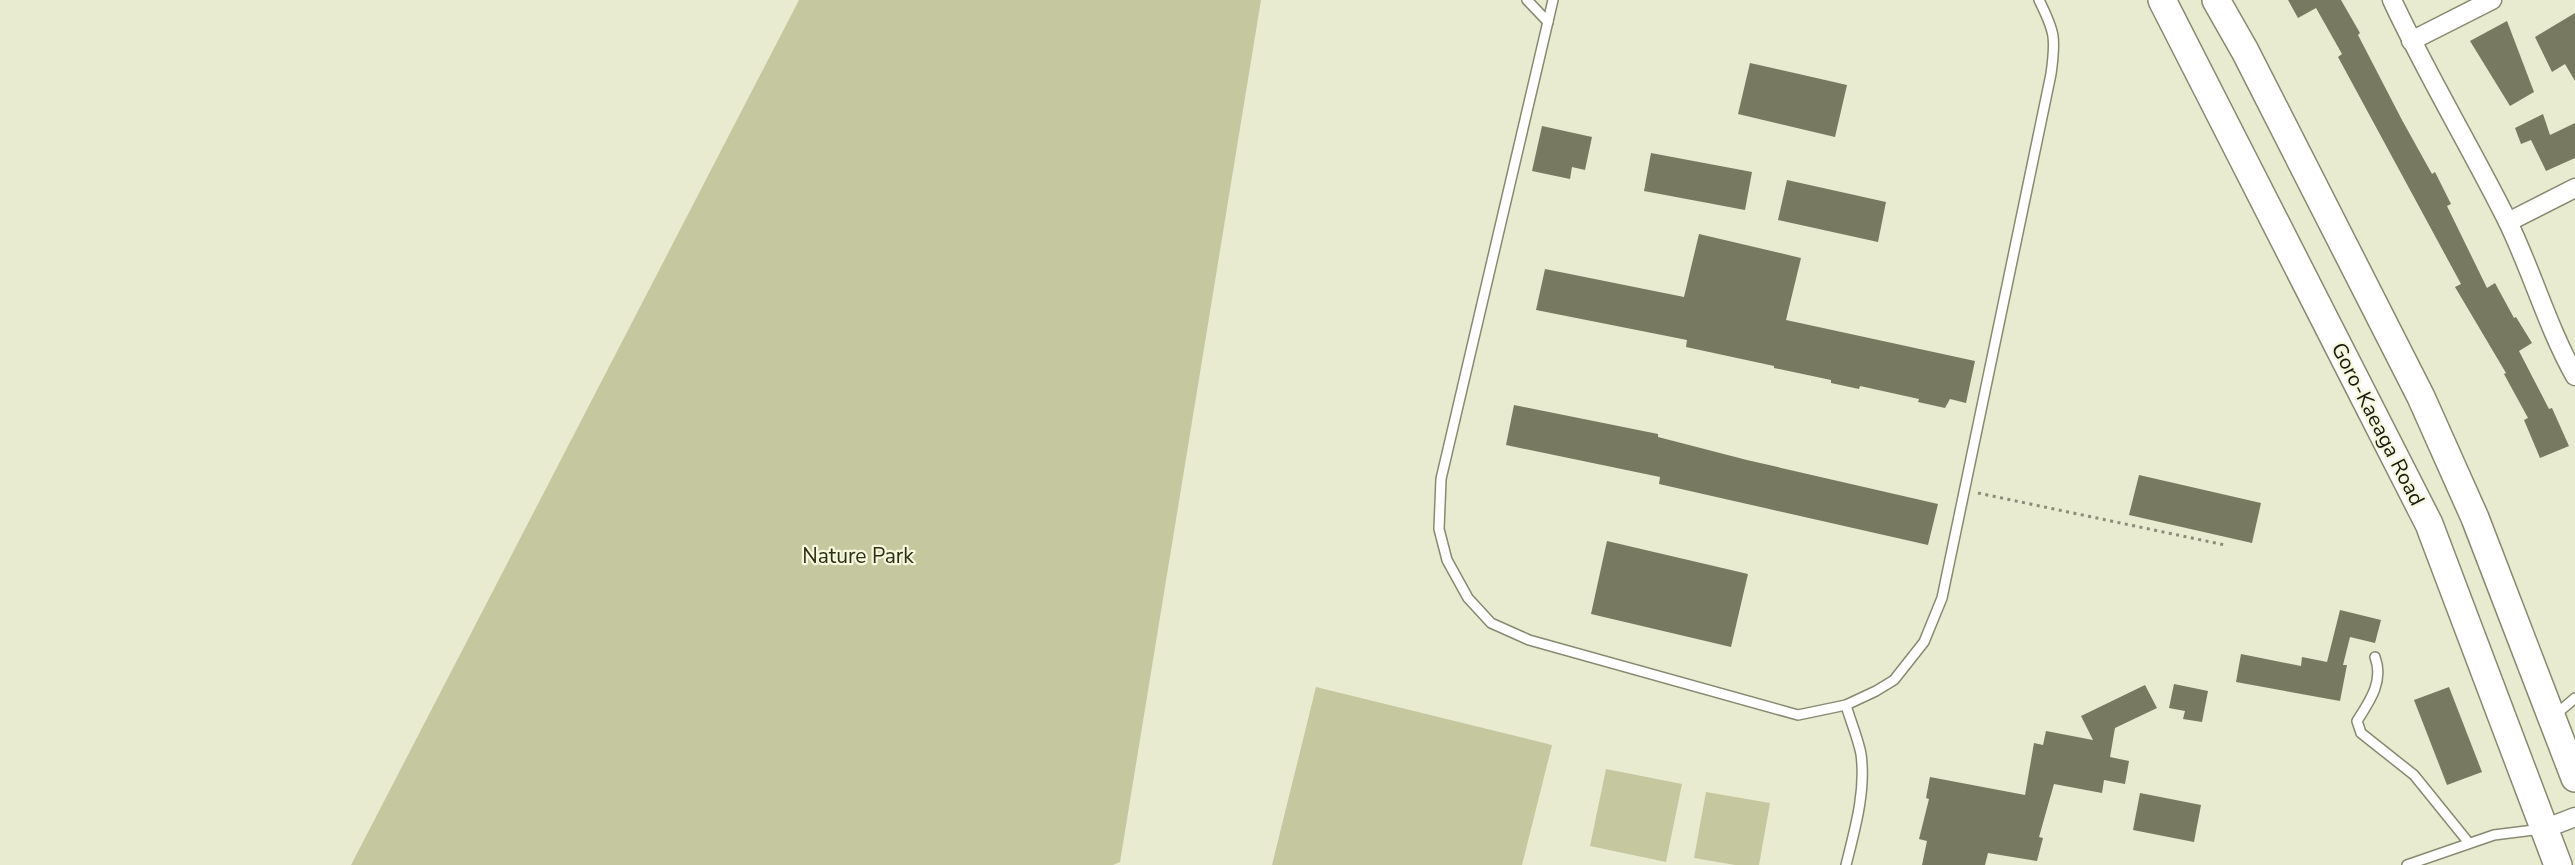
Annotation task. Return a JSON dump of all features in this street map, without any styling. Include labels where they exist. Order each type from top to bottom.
[{"type":"main road","name":"Goro-Kaeaga Road","points":[[2162,0],[2429,524],[2558,865]]},
{"type":"main road","points":[[2216,0],[2245,51],[2421,397],[2475,518],[2575,778]]},
{"type":"street","points":[[2392,0],[2411,41],[2508,222],[2542,306],[2575,376]]},
{"type":"street","points":[[2411,41],[2492,0]]},
{"type":"street","points":[[2508,222],[2575,188]]},
{"type":"street","points":[[2544,829],[2575,817]]},
{"type":"lane","points":[[1527,0],[1548,22]]},
{"type":"lane","points":[[1553,0],[1441,479],[1439,529],[1447,560],[1468,598],[1491,623],[1529,640],[1798,715],[1846,705],[1894,680],[1924,642],[1942,598],[2051,74],[2055,41],[2053,27],[2039,0]]},
{"type":"lane","points":[[2375,657],[2378,666],[2374,696],[2357,721],[2361,733],[2414,776],[2469,843]]},
{"type":"lane","points":[[2551,719],[2575,698]]},
{"type":"lane","points":[[1846,705],[1861,753],[1860,807],[1846,865]]},
{"type":"lane","points":[[2407,865],[2494,835],[2544,829]]},
{"type":"path","points":[[1964,490],[2224,545]]},
{"type":"green space","name":"Nature Park","points":[[799,0],[1261,0],[1120,862],[1113,865],[351,865]]},
{"type":"green space","points":[[1316,687],[1552,745],[1522,865],[1272,865]]},
{"type":"green space","points":[[1606,769],[1682,784],[1666,862],[1590,846]]},
{"type":"green space","points":[[1706,792],[1770,803],[1759,865],[1735,865],[1694,858]]},
{"type":"building","points":[[2288,0],[2341,0],[2360,33],[2358,35],[2402,120],[2432,174],[2435,172],[2451,204],[2447,206],[2487,288],[2495,283],[2514,318],[2516,317],[2532,343],[2519,351],[2549,409],[2552,408],[2569,446],[2540,458],[2524,420],[2528,418],[2504,374],[2506,373],[2455,287],[2461,284],[2338,57],[2342,54],[2316,8],[2298,18]]},
{"type":"building","points":[[2575,13],[2575,81],[2565,64],[2552,72],[2535,37]]},
{"type":"building","points":[[2507,21],[2534,92],[2510,106],[2470,41]]},
{"type":"building","points":[[1750,63],[1847,85],[1835,137],[1738,114]]},
{"type":"building","points":[[2543,114],[2550,135],[2575,123],[2575,158],[2546,171],[2531,140],[2521,144],[2515,128]]},
{"type":"building","points":[[1542,126],[1592,137],[1585,170],[1572,167],[1570,179],[1532,171]]},
{"type":"building","points":[[1651,153],[1752,172],[1745,210],[1644,191]]},
{"type":"building","points":[[1787,180],[1886,202],[1878,242],[1778,220]]},
{"type":"building","points":[[1699,234],[1801,258],[1786,320],[1975,361],[1966,403],[1950,399],[1945,408],[1918,402],[1919,399],[1860,386],[1859,389],[1831,383],[1831,380],[1686,347],[1687,340],[1536,310],[1545,269],[1684,297]]},
{"type":"building","points":[[1514,405],[1658,434],[1658,437],[1747,460],[1938,504],[1928,545],[1659,484],[1660,477],[1506,445]]},
{"type":"building","points":[[2139,475],[2261,503],[2252,543],[2129,515]]},
{"type":"building","points":[[1607,541],[1748,574],[1731,647],[1591,614]]},
{"type":"building","points":[[2340,610],[2381,620],[2375,643],[2350,637],[2343,665],[2347,665],[2340,701],[2236,682],[2241,654],[2301,666],[2302,657],[2327,662]]},
{"type":"building","points":[[2174,684],[2208,691],[2202,722],[2183,719],[2185,711],[2169,708]]},
{"type":"building","points":[[2145,685],[2157,708],[2115,728],[2110,757],[2129,761],[2125,784],[2104,780],[2102,793],[2054,784],[2039,837],[2043,838],[2037,861],[1988,853],[1985,865],[1922,865],[1927,841],[1919,839],[1929,799],[1926,798],[1930,777],[2025,795],[2034,743],[2043,745],[2046,731],[2093,740],[2081,716]]},
{"type":"building","points":[[2449,687],[2482,772],[2447,785],[2414,700]]},
{"type":"building","points":[[2140,793],[2201,805],[2194,842],[2133,830]]}]
